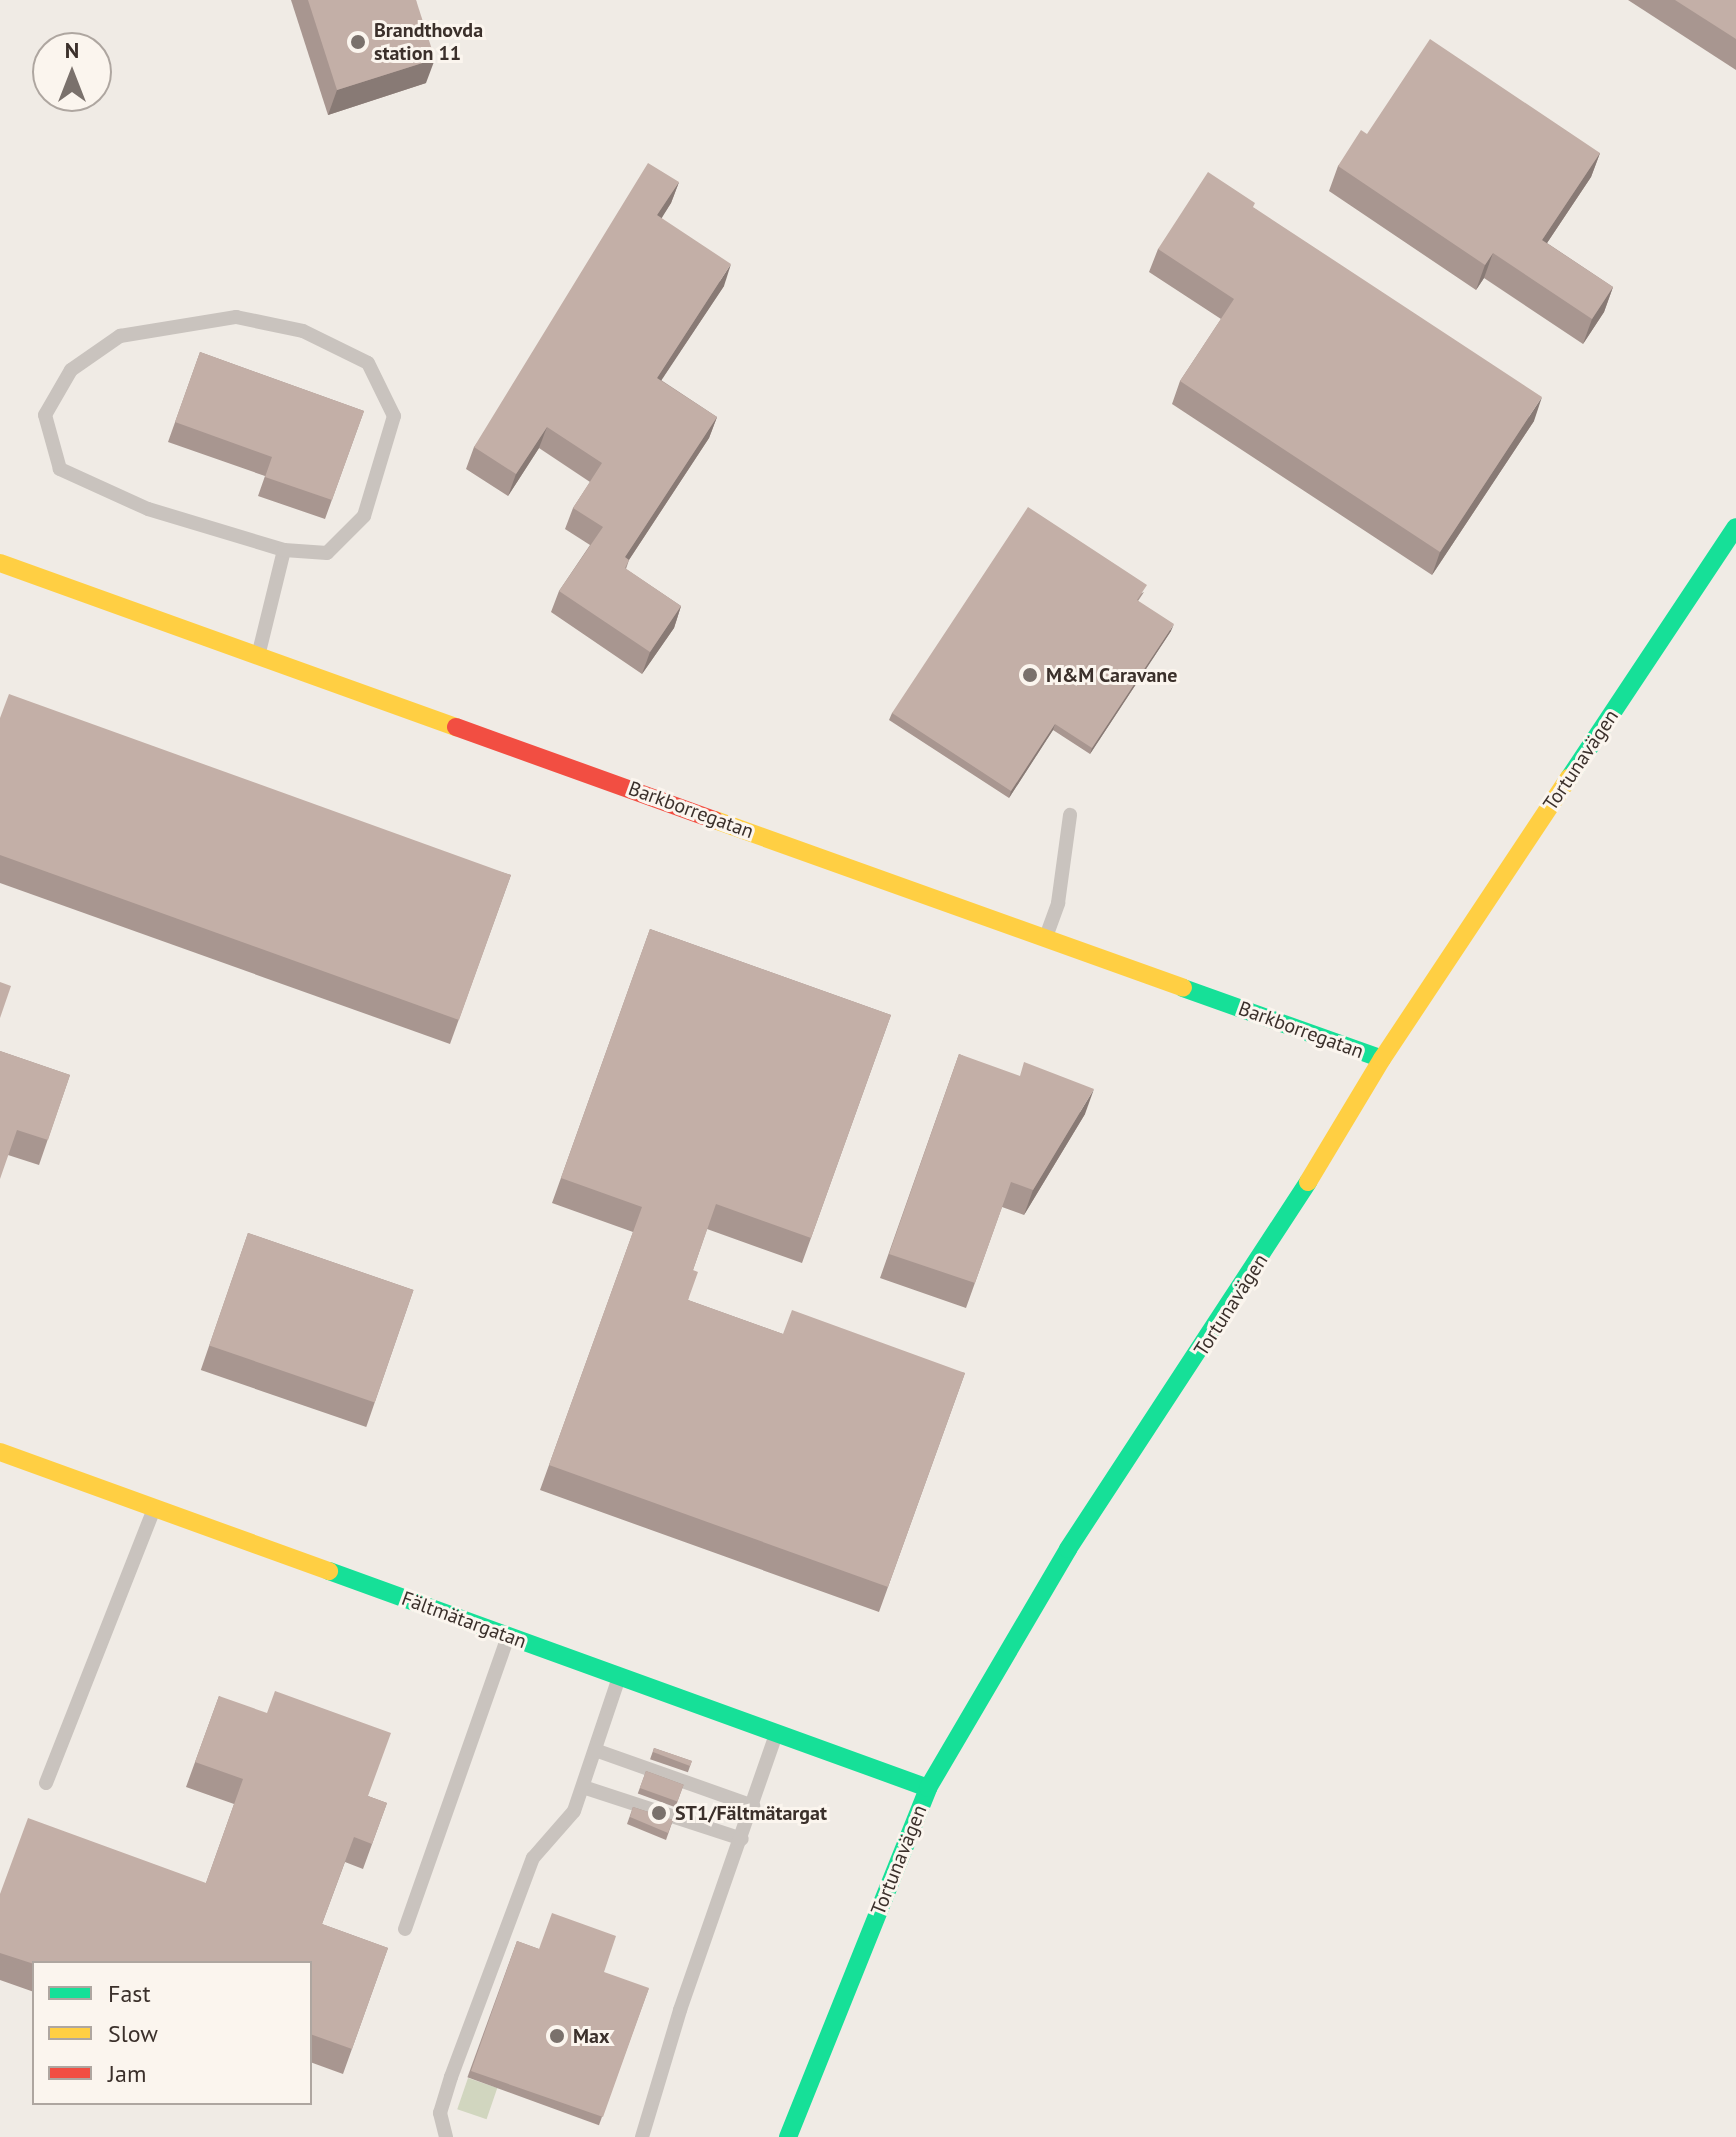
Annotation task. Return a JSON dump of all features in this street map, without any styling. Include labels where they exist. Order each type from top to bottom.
[{"type":"street","name":"Tortunavägen","points":[[793,2131],[928,1788],[1068,1549],[1256,1268],[1382,1059],[1736,527]]},
{"type":"street","name":"Barkborregatan","points":[[0,563],[1382,1059]]},
{"type":"street","name":"Fältmätargatan","points":[[0,1452],[928,1788]]},
{"type":"lane","points":[[236,317],[303,331],[368,363],[394,416],[364,516],[327,553],[284,550],[148,509],[60,469],[45,415],[71,370],[120,336],[236,317]]},
{"type":"lane","points":[[258,657],[284,550]]},
{"type":"lane","points":[[1046,938],[1058,903],[1070,815]]},
{"type":"lane","points":[[46,1783],[155,1508]]},
{"type":"lane","points":[[405,1929],[508,1636]]},
{"type":"lane","points":[[446,2137],[440,2113],[451,2077],[533,1858],[574,1811],[620,1676]]},
{"type":"lane","points":[[642,2137],[680,2010],[777,1733]]},
{"type":"lane","points":[[595,1750],[753,1806]]},
{"type":"lane","points":[[583,1787],[742,1839]]},
{"type":"green space","points":[[468,2078],[497,2088],[487,2119],[457,2109]]},
{"type":"building","name":"Brandthovda station 11","points":[[308,0],[416,0],[435,59],[337,90]]},
{"type":"building","points":[[1675,0],[1736,0],[1736,39]]},
{"type":"building","points":[[1430,39],[1600,153],[1542,240],[1613,287],[1592,319],[1493,253],[1485,265],[1338,166],[1361,130],[1367,134]]},
{"type":"building","points":[[648,163],[679,182],[657,215],[731,264],[657,378],[717,417],[625,557],[629,560],[625,568],[681,606],[650,652],[559,591],[603,527],[573,508],[602,463],[547,427],[516,474],[474,447]]},
{"type":"building","points":[[1208,172],[1255,203],[1253,207],[1542,397],[1440,552],[1180,381],[1234,299],[1158,249]]},
{"type":"building","points":[[200,352],[364,411],[332,500],[265,477],[272,457],[175,422]]},
{"type":"building","name":"M&M Caravane","points":[[1028,507],[1147,585],[1137,600],[1174,624],[1092,748],[1055,724],[1011,791],[892,713]]},
{"type":"building","points":[[9,694],[511,875],[459,1020],[0,855],[0,718]]},
{"type":"building","points":[[650,929],[891,1015],[811,1238],[716,1204],[693,1270],[698,1272],[688,1300],[783,1334],[792,1310],[965,1373],[888,1587],[549,1465],[642,1207],[561,1178]]},
{"type":"building","points":[[0,982],[11,986],[0,1018]]},
{"type":"building","points":[[0,1051],[70,1075],[48,1140],[17,1130],[0,1179]]},
{"type":"building","points":[[959,1054],[1020,1076],[1024,1062],[1094,1089],[1033,1190],[1011,1182],[975,1283],[889,1254]]},
{"type":"building","points":[[248,1233],[413,1290],[375,1402],[209,1346]]},
{"type":"building","points":[[275,1691],[391,1733],[368,1796],[387,1803],[372,1844],[354,1837],[322,1924],[388,1948],[352,2049],[312,2035],[312,1961],[32,1963],[0,1953],[0,1894],[28,1818],[206,1883],[243,1779],[195,1762],[219,1696],[267,1713]]},
{"type":"building","points":[[654,1748],[692,1761],[690,1766],[653,1752]]},
{"type":"building","points":[[646,1771],[684,1785],[677,1802],[640,1788]]},
{"type":"building","points":[[633,1807],[673,1820],[668,1833],[630,1817]]},
{"type":"building","name":"Max","points":[[552,1913],[616,1936],[604,1972],[649,1988],[603,2117],[471,2071],[517,1941],[539,1949]]},
{"type":"traffic: fast","points":[[1569,778],[1736,527]]},
{"type":"traffic: fast","points":[[1183,988],[1382,1059]]},
{"type":"traffic: fast","points":[[788,2137],[928,1788],[1068,1549],[1308,1182]]},
{"type":"traffic: fast","points":[[329,1571],[928,1788]]},
{"type":"traffic: slow","points":[[0,563],[456,727]]},
{"type":"traffic: slow","points":[[1308,1182],[1382,1059],[1569,778]]},
{"type":"traffic: slow","points":[[715,820],[1183,988]]},
{"type":"traffic: slow","points":[[0,1452],[329,1571]]},
{"type":"traffic: jam","points":[[456,727],[715,820]]},
{"type":"place","name":"Brandthovda station 11","points":[[358,42]]},
{"type":"place","name":"M&M Caravane","points":[[1030,675]]},
{"type":"place","name":"ST1/Fältmätargat","points":[[659,1813]]},
{"type":"place","name":"Max","points":[[557,2036]]}]
